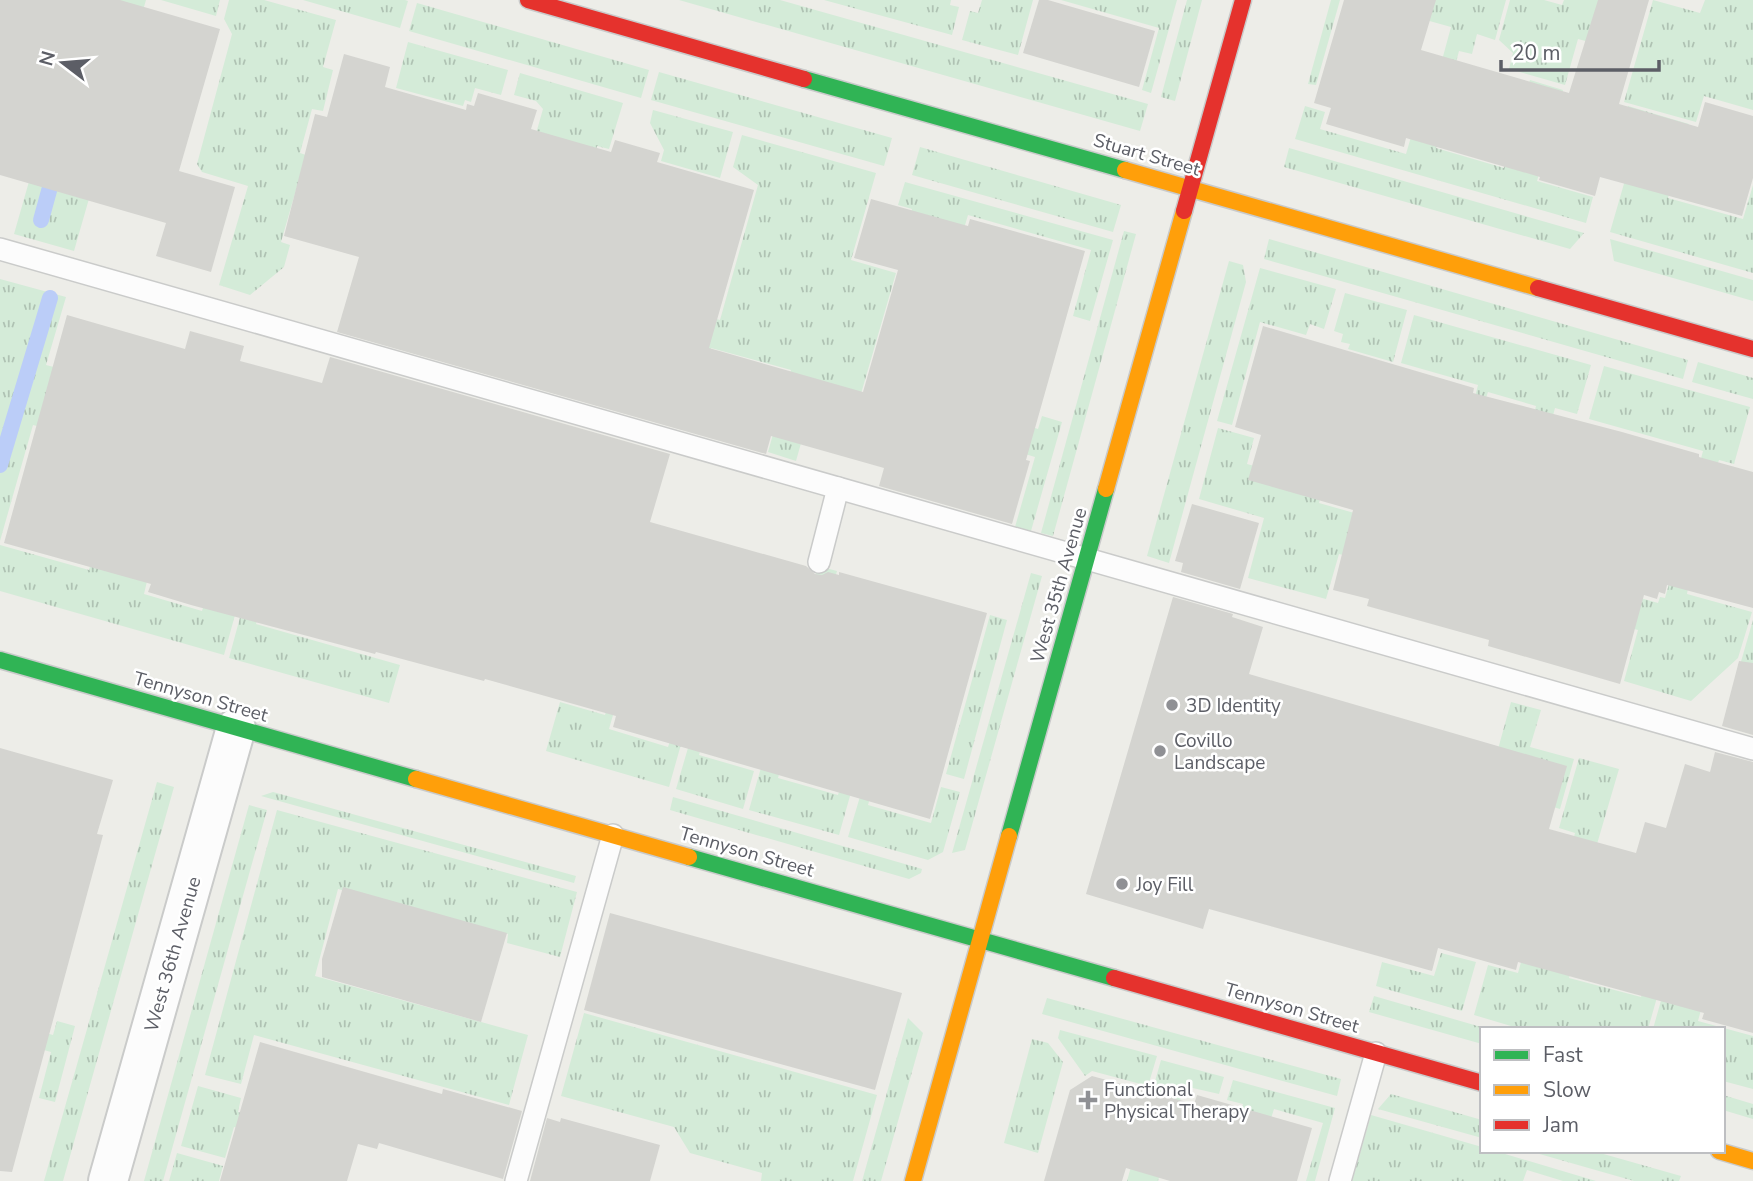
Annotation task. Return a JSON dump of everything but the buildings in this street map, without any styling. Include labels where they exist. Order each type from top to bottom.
[{"type":"street","name":"Stuart Street","points":[[528,0],[1753,349]]},
{"type":"street","name":"West 35th Avenue","points":[[913,1181],[1243,0]]},
{"type":"street","name":"Tennyson Street","points":[[0,660],[1480,1082]]},
{"type":"street","name":"West 36th Avenue","points":[[108,1181],[236,727]]},
{"type":"street","points":[[1725,1153],[1753,1161]]},
{"type":"street","points":[[1750,1181],[1753,1170]]},
{"type":"lane","points":[[0,249],[1753,749]]},
{"type":"lane","points":[[818,562],[838,488]]},
{"type":"lane","points":[[516,1181],[613,835]]},
{"type":"lane","points":[[1340,1181],[1376,1053]]},
{"type":"green space","points":[[77,0],[146,0],[74,251],[14,234],[34,164],[0,108]]},
{"type":"green space","points":[[161,0],[220,0],[216,16]]},
{"type":"green space","points":[[229,0],[264,0],[336,20],[323,67],[333,70],[323,111],[312,109],[300,153],[306,155],[281,242],[290,245],[284,267],[250,295],[219,285],[248,186],[202,172],[197,164],[232,34],[224,19]]},
{"type":"green space","points":[[303,0],[405,0],[408,1],[400,28]]},
{"type":"green space","points":[[679,0],[780,0],[1148,104],[1140,131]]},
{"type":"green space","points":[[824,0],[951,0],[950,5],[959,7],[952,35]]},
{"type":"green space","points":[[982,0],[1033,0],[1018,55],[962,40],[970,11],[978,13]]},
{"type":"green space","points":[[1061,0],[1177,0],[1151,93],[1142,90],[1159,28]]},
{"type":"green space","points":[[1187,0],[1202,0],[1175,101],[1161,97]]},
{"type":"green space","points":[[1331,0],[1340,0],[1316,85],[1308,84]]},
{"type":"green space","points":[[1392,0],[1506,0],[1495,40],[1477,34],[1472,54],[1459,51],[1446,101],[1432,97],[1451,27],[1390,10]]},
{"type":"green space","points":[[1510,0],[1544,0],[1562,5],[1564,0],[1621,0],[1608,47],[1578,39],[1565,85],[1509,69],[1513,53],[1499,40]]},
{"type":"green space","points":[[1653,0],[1700,13],[1705,0],[1753,0],[1753,110],[1704,96],[1696,122],[1624,102]]},
{"type":"green space","points":[[417,3],[649,70],[641,98],[409,31]]},
{"type":"green space","points":[[408,42],[508,70],[501,95],[475,88],[471,102],[465,100],[463,106],[396,88]]},
{"type":"green space","points":[[659,72],[892,138],[884,166],[651,100]]},
{"type":"green space","points":[[520,73],[623,103],[609,149],[597,146],[568,247],[507,235],[543,109],[536,101],[514,95]]},
{"type":"green space","points":[[1530,80],[1563,90],[1537,181],[1593,197],[1586,223],[1295,139],[1305,106],[1325,112],[1320,129],[1406,154],[1422,99],[1448,106],[1436,148],[1504,168]]},
{"type":"green space","points":[[1628,106],[1689,124],[1668,198],[1743,219],[1753,185],[1753,273],[1610,232],[1632,156],[1615,151]]},
{"type":"green space","points":[[653,110],[733,132],[720,178],[661,161],[664,150],[650,123]]},
{"type":"green space","points":[[742,135],[876,173],[851,260],[896,273],[858,404],[805,429],[796,461],[768,452],[791,370],[711,348],[693,410],[650,300],[720,320],[758,185],[733,167]]},
{"type":"green space","points":[[920,147],[1121,205],[1113,232],[912,175]]},
{"type":"green space","points":[[1289,148],[1584,233],[1570,249],[1284,167]]},
{"type":"green space","points":[[905,182],[1113,240],[1090,321],[1073,316],[1091,250],[968,215],[955,259],[896,268],[912,209],[898,205]]},
{"type":"green space","points":[[1124,231],[1136,234],[1053,536],[1041,533]]},
{"type":"green space","points":[[1269,239],[1688,360],[1683,379],[1264,259]]},
{"type":"green space","points":[[1610,239],[1753,280],[1753,301],[1614,261]]},
{"type":"green space","points":[[1229,261],[1243,265],[1246,282],[1169,563],[1147,556]]},
{"type":"green space","points":[[1260,268],[1336,289],[1324,329],[1310,324],[1306,335],[1260,322],[1232,425],[1217,421]]},
{"type":"green space","points":[[0,279],[66,297],[46,365],[69,371],[53,430],[33,425],[0,541]]},
{"type":"green space","points":[[1345,293],[1407,310],[1393,362],[1348,349],[1350,344],[1341,342],[1343,334],[1334,331]]},
{"type":"green space","points":[[1414,315],[1591,365],[1577,414],[1555,408],[1551,423],[1533,418],[1536,406],[1488,392],[1484,404],[1474,401],[1478,385],[1401,363]]},
{"type":"green space","points":[[1360,358],[1319,503],[1432,535],[1374,563],[1339,554],[1326,599],[1248,578],[1264,518],[1199,499],[1218,428],[1254,438],[1247,464],[1298,478]]},
{"type":"green space","points":[[1698,362],[1753,378],[1753,399],[1692,382]]},
{"type":"green space","points":[[1604,366],[1750,407],[1734,464],[1719,460],[1715,471],[1698,470],[1703,451],[1589,419]]},
{"type":"green space","points":[[1042,416],[1062,422],[1031,531],[1015,527],[1035,457],[1015,451],[1023,424],[1038,429]]},
{"type":"green space","points":[[0,545],[89,570],[91,562],[148,577],[144,594],[202,611],[212,578],[243,586],[224,655],[0,591]]},
{"type":"green space","points":[[818,566],[837,571],[778,778],[838,795],[846,768],[857,771],[839,835],[749,810]]},
{"type":"green space","points":[[1031,573],[1042,576],[965,850],[952,853]]},
{"type":"green space","points":[[1671,577],[1689,582],[1687,594],[1752,612],[1738,658],[1691,701],[1624,681],[1638,630],[1607,622],[1616,591],[1658,603],[1660,597],[1665,598]]},
{"type":"green space","points":[[642,584],[650,586],[609,729],[668,747],[677,720],[687,723],[669,787],[546,751],[560,702],[605,715]]},
{"type":"green space","points":[[248,588],[265,593],[256,624],[400,665],[389,703],[229,658]]},
{"type":"green space","points":[[990,615],[1007,620],[964,779],[946,774]]},
{"type":"green space","points":[[1753,620],[1753,669],[1740,665]]},
{"type":"green space","points":[[1511,702],[1541,710],[1530,747],[1574,759],[1560,809],[1516,796],[1479,818]]},
{"type":"green space","points":[[695,724],[707,727],[699,755],[754,771],[743,809],[676,789]]},
{"type":"green space","points":[[1579,758],[1619,769],[1590,868],[1595,880],[1569,978],[1641,997],[1689,832],[1703,836],[1649,1027],[1514,1027],[1474,1015],[1488,965],[1518,973],[1542,887],[1559,891],[1575,833],[1559,828]]},
{"type":"green space","points":[[867,773],[876,776],[868,805],[931,823],[941,787],[960,792],[943,852],[928,860],[848,837]]},
{"type":"green space","points":[[157,782],[174,787],[63,1181],[44,1181]]},
{"type":"green space","points":[[273,792],[576,876],[574,883],[261,796]]},
{"type":"green space","points":[[673,797],[922,869],[921,873],[909,879],[670,810]]},
{"type":"green space","points":[[249,805],[267,810],[163,1181],[144,1181]]},
{"type":"green space","points":[[277,810],[577,892],[560,957],[507,943],[508,934],[338,889],[315,976],[528,1035],[509,1105],[254,1035],[241,1084],[205,1075]]},
{"type":"green space","points":[[1706,840],[1714,961],[1698,1021],[1720,1027],[1654,1027]]},
{"type":"green space","points":[[1441,953],[1476,962],[1462,1011],[1376,986],[1382,962],[1434,976]]},
{"type":"green space","points":[[1374,996],[1481,1027],[1480,1043],[1369,1012]]},
{"type":"green space","points":[[1047,998],[1341,1079],[1337,1096],[1042,1014]]},
{"type":"green space","points":[[584,1013],[877,1095],[853,1181],[761,1181],[762,1173],[690,1153],[674,1127],[561,1096]]},
{"type":"green space","points":[[908,1018],[923,1033],[881,1181],[862,1181]]},
{"type":"green space","points":[[3,1021],[53,1035],[57,1021],[75,1026],[55,1102],[39,1098],[51,1052],[0,1038]]},
{"type":"green space","points":[[1725,1028],[1753,1036],[1753,1089],[1725,1082]]},
{"type":"green space","points":[[1060,1030],[1157,1056],[1148,1086],[1092,1071],[1085,1076],[1058,1038]]},
{"type":"green space","points":[[1032,1039],[1048,1043],[1063,1062],[1038,1153],[1004,1143]]},
{"type":"green space","points":[[1161,1060],[1224,1077],[1219,1094],[1184,1086],[1158,1181],[1127,1181]]},
{"type":"green space","points":[[1233,1080],[1335,1108],[1315,1181],[1306,1181],[1323,1123],[1274,1109],[1266,1134],[1237,1126],[1243,1104],[1227,1100]]},
{"type":"green space","points":[[198,1086],[241,1098],[238,1112],[335,1138],[330,1153],[234,1127],[225,1158],[181,1146]]},
{"type":"green space","points":[[1391,1094],[1480,1119],[1480,1137],[1378,1109]]},
{"type":"green space","points":[[1725,1096],[1753,1104],[1753,1119],[1725,1111]]},
{"type":"green space","points":[[1371,1115],[1480,1146],[1480,1153],[1502,1153],[1596,1181],[1563,1181],[1527,1170],[1523,1181],[1352,1181]]},
{"type":"green space","points":[[177,1153],[223,1166],[219,1181],[169,1181]]},
{"type":"green space","points":[[1536,1153],[1600,1153],[1681,1176],[1679,1181],[1634,1181]]},
{"type":"waterway","points":[[41,220],[55,169]]},
{"type":"waterway","points":[[0,465],[50,298]]},
{"type":"traffic: fast","points":[[804,79],[1125,170]]},
{"type":"traffic: fast","points":[[1009,836],[1106,489]]},
{"type":"traffic: fast","points":[[0,660],[416,779]]},
{"type":"traffic: fast","points":[[689,857],[1114,978]]},
{"type":"traffic: slow","points":[[1125,170],[1538,288]]},
{"type":"traffic: slow","points":[[1106,489],[1184,211]]},
{"type":"traffic: slow","points":[[416,779],[689,857]]},
{"type":"traffic: slow","points":[[913,1181],[1009,836]]},
{"type":"traffic: slow","points":[[1725,1153],[1753,1161]]},
{"type":"traffic: jam","points":[[528,0],[804,79]]},
{"type":"traffic: jam","points":[[1184,211],[1243,0]]},
{"type":"traffic: jam","points":[[1538,288],[1753,349]]},
{"type":"traffic: jam","points":[[1114,978],[1480,1082]]},
{"type":"place","name":"3D Identity","points":[[1172,705]]},
{"type":"place","name":"Covillo Landscape","points":[[1160,751]]},
{"type":"place","name":"Joy Fill","points":[[1122,884]]},
{"type":"place","name":"Functional Physical Therapy","points":[[1088,1100]]}]
